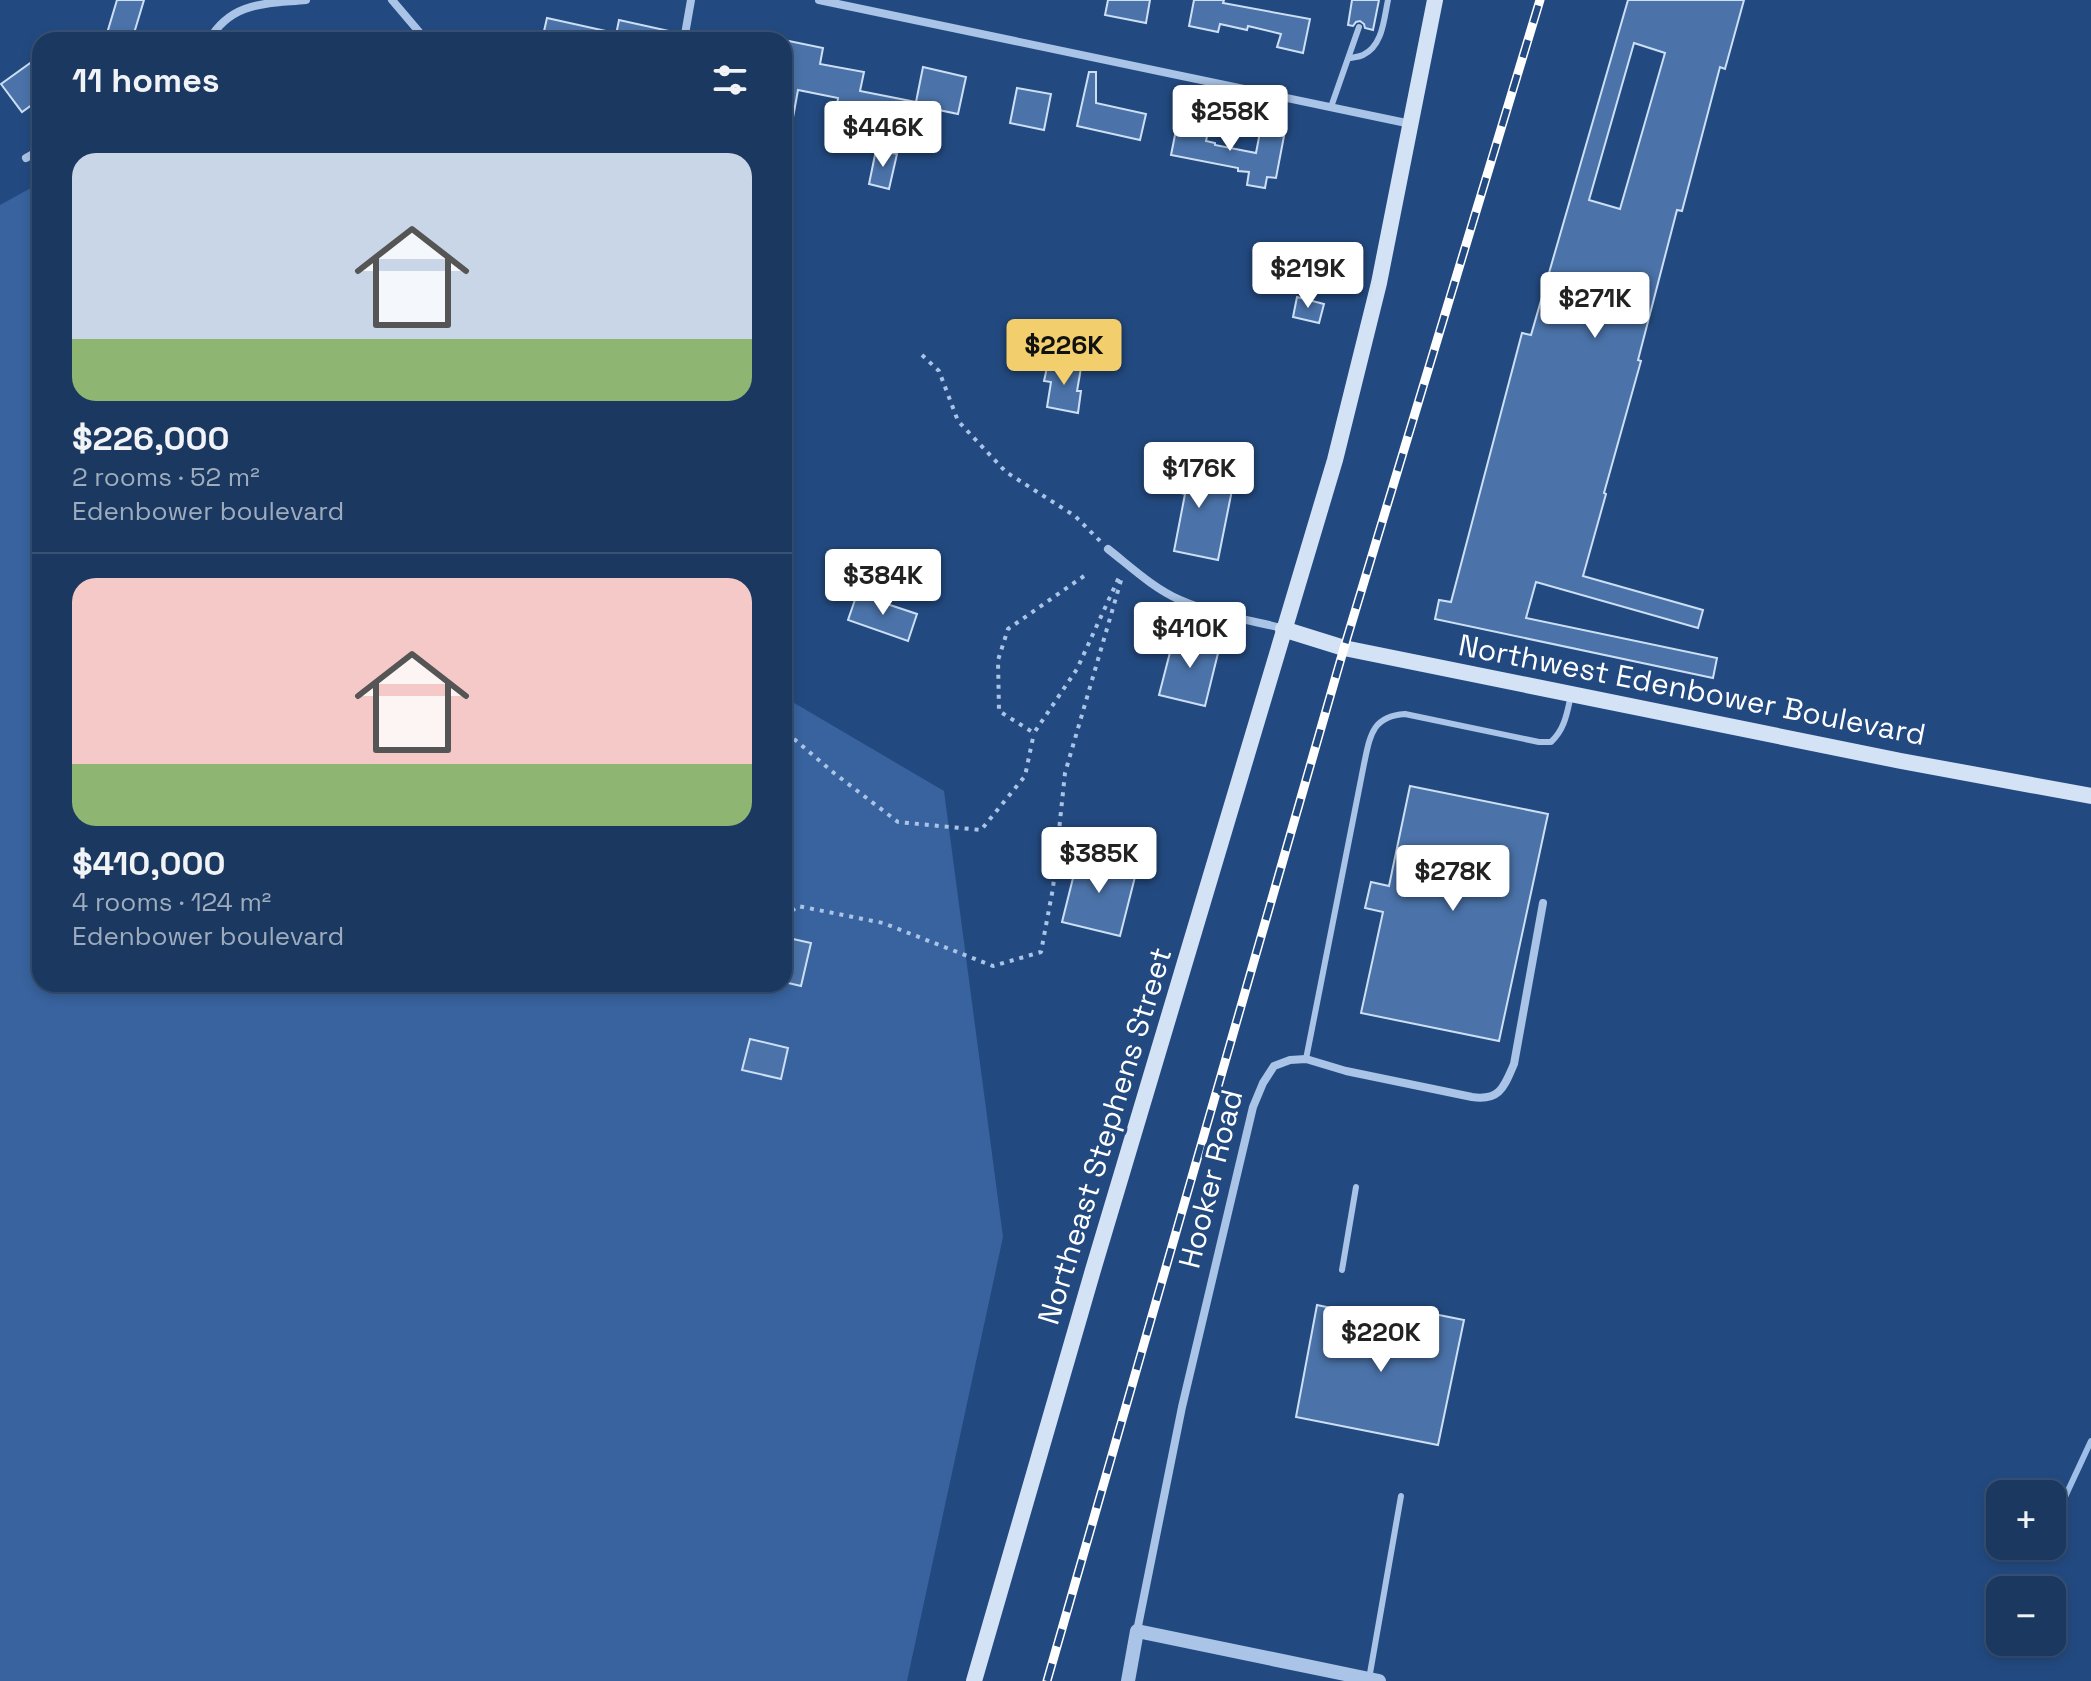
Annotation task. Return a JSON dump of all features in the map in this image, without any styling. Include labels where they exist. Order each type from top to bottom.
[{"type":"main road","name":"Northeast Stephens Street","points":[[974,1681],[1338,445],[1379,283],[1435,0]]},
{"type":"main road","name":"Northwest Edenbower Boulevard","points":[[1283,629],[1344,648],[1901,761],[2091,796]]},
{"type":"street","points":[[214,32],[230,15],[253,6],[306,0]]},
{"type":"street","points":[[392,0],[419,32]]},
{"type":"street","points":[[685,32],[691,0]]},
{"type":"street","points":[[819,0],[1411,124]]},
{"type":"street","points":[[26,158],[32,155]]},
{"type":"street","points":[[1108,549],[1154,586],[1178,599],[1283,629]]},
{"type":"street","points":[[1306,1059],[1346,1071],[1472,1097],[1486,1099],[1497,1094],[1514,1064],[1543,903]]},
{"type":"street","name":"Hooker Road","points":[[1128,1681],[1182,1407],[1253,1107],[1274,1066],[1290,1060],[1306,1059]]},
{"type":"street","points":[[1137,1631],[1372,1680]]},
{"type":"lane","points":[[1350,58],[1364,55],[1376,44],[1388,0]]},
{"type":"lane","points":[[1331,107],[1359,27]]},
{"type":"lane","points":[[1306,1059],[1360,779],[1374,728],[1391,715],[1405,714],[1551,742],[1563,727],[1572,693]]},
{"type":"lane","points":[[1342,1270],[1356,1187]]},
{"type":"lane","points":[[1372,1680],[1401,1496]]},
{"type":"path","points":[[922,355],[939,371],[958,421],[1006,472],[1075,516],[1108,549]]},
{"type":"path","points":[[792,739],[898,822],[981,830],[1025,776],[1034,733],[1077,669],[1126,564]]},
{"type":"path","points":[[792,911],[798,906],[883,923],[993,966],[1041,952],[1053,888],[1065,773],[1126,564]]},
{"type":"path","points":[[1034,733],[999,711],[998,660],[1008,629],[1084,576]]},
{"type":"shaded area","points":[[32,187],[32,992],[792,992],[792,702],[944,791],[1003,1237],[907,1681],[0,1681],[0,205]]},
{"type":"building","points":[[117,0],[144,0],[134,32],[107,32]]},
{"type":"building","points":[[1108,0],[1150,0],[1146,23],[1105,15]]},
{"type":"building","points":[[1194,0],[1224,0],[1223,3],[1310,19],[1303,53],[1277,47],[1281,34],[1248,26],[1247,30],[1220,24],[1218,32],[1189,26]]},
{"type":"building","points":[[1352,0],[1379,0],[1373,30],[1365,28],[1360,21],[1353,26],[1348,25]]},
{"type":"building","points":[[1628,0],[1744,0],[1725,69],[1720,67],[1682,211],[1677,210],[1638,360],[1641,361],[1583,576],[1703,610],[1698,628],[1536,582],[1526,618],[1717,658],[1713,678],[1435,619],[1439,600],[1451,602],[1522,333],[1531,335]],"holes":[[[1634,43],[1665,53],[1620,209],[1589,200]]]},
{"type":"building","points":[[547,18],[610,32],[544,32]]},
{"type":"building","points":[[619,20],[673,32],[617,32]]},
{"type":"building","points":[[792,42],[823,48],[820,64],[864,72],[860,91],[916,102],[923,67],[966,77],[958,114],[929,108],[926,120],[906,116],[904,123],[895,121],[892,137],[867,132],[868,125],[852,122],[853,115],[836,112],[838,98],[798,90],[792,123]]},
{"type":"building","points":[[32,62],[32,105],[22,112],[1,84]]},
{"type":"building","points":[[1089,72],[1096,72],[1096,103],[1146,114],[1140,140],[1077,126]]},
{"type":"building","points":[[1017,88],[1051,94],[1044,130],[1010,123]]},
{"type":"building","points":[[1178,120],[1209,127],[1206,141],[1215,145],[1256,153],[1260,132],[1284,136],[1276,178],[1267,177],[1265,188],[1247,185],[1249,172],[1171,155]]},
{"type":"building","points":[[876,150],[897,154],[889,189],[869,184]]},
{"type":"building","points":[[1297,297],[1324,304],[1319,323],[1293,317]]},
{"type":"building","points":[[1048,363],[1081,368],[1077,391],[1081,391],[1078,413],[1047,407],[1051,382],[1044,381]]},
{"type":"building","points":[[1155,468],[1189,476],[1190,471],[1234,480],[1218,560],[1174,551],[1185,494],[1151,486]]},
{"type":"building","points":[[857,594],[917,614],[908,641],[848,620]]},
{"type":"building","points":[[1175,633],[1220,645],[1205,706],[1159,695]]},
{"type":"building","points":[[1410,786],[1548,814],[1499,1041],[1361,1013],[1383,912],[1365,908],[1371,882],[1389,886]]},
{"type":"building","points":[[1079,854],[1137,869],[1120,936],[1062,922]]},
{"type":"building","points":[[792,939],[811,943],[801,986],[792,984]]},
{"type":"building","points":[[750,1039],[788,1048],[781,1079],[742,1070]]},
{"type":"building","points":[[1317,1305],[1360,1314],[1359,1321],[1405,1330],[1409,1309],[1464,1320],[1438,1445],[1296,1417]]},
{"type":"waterway","points":[[2066,1495],[2091,1441]]},
{"type":"railway","points":[[1047,1681],[1344,648],[1540,0]]}]
